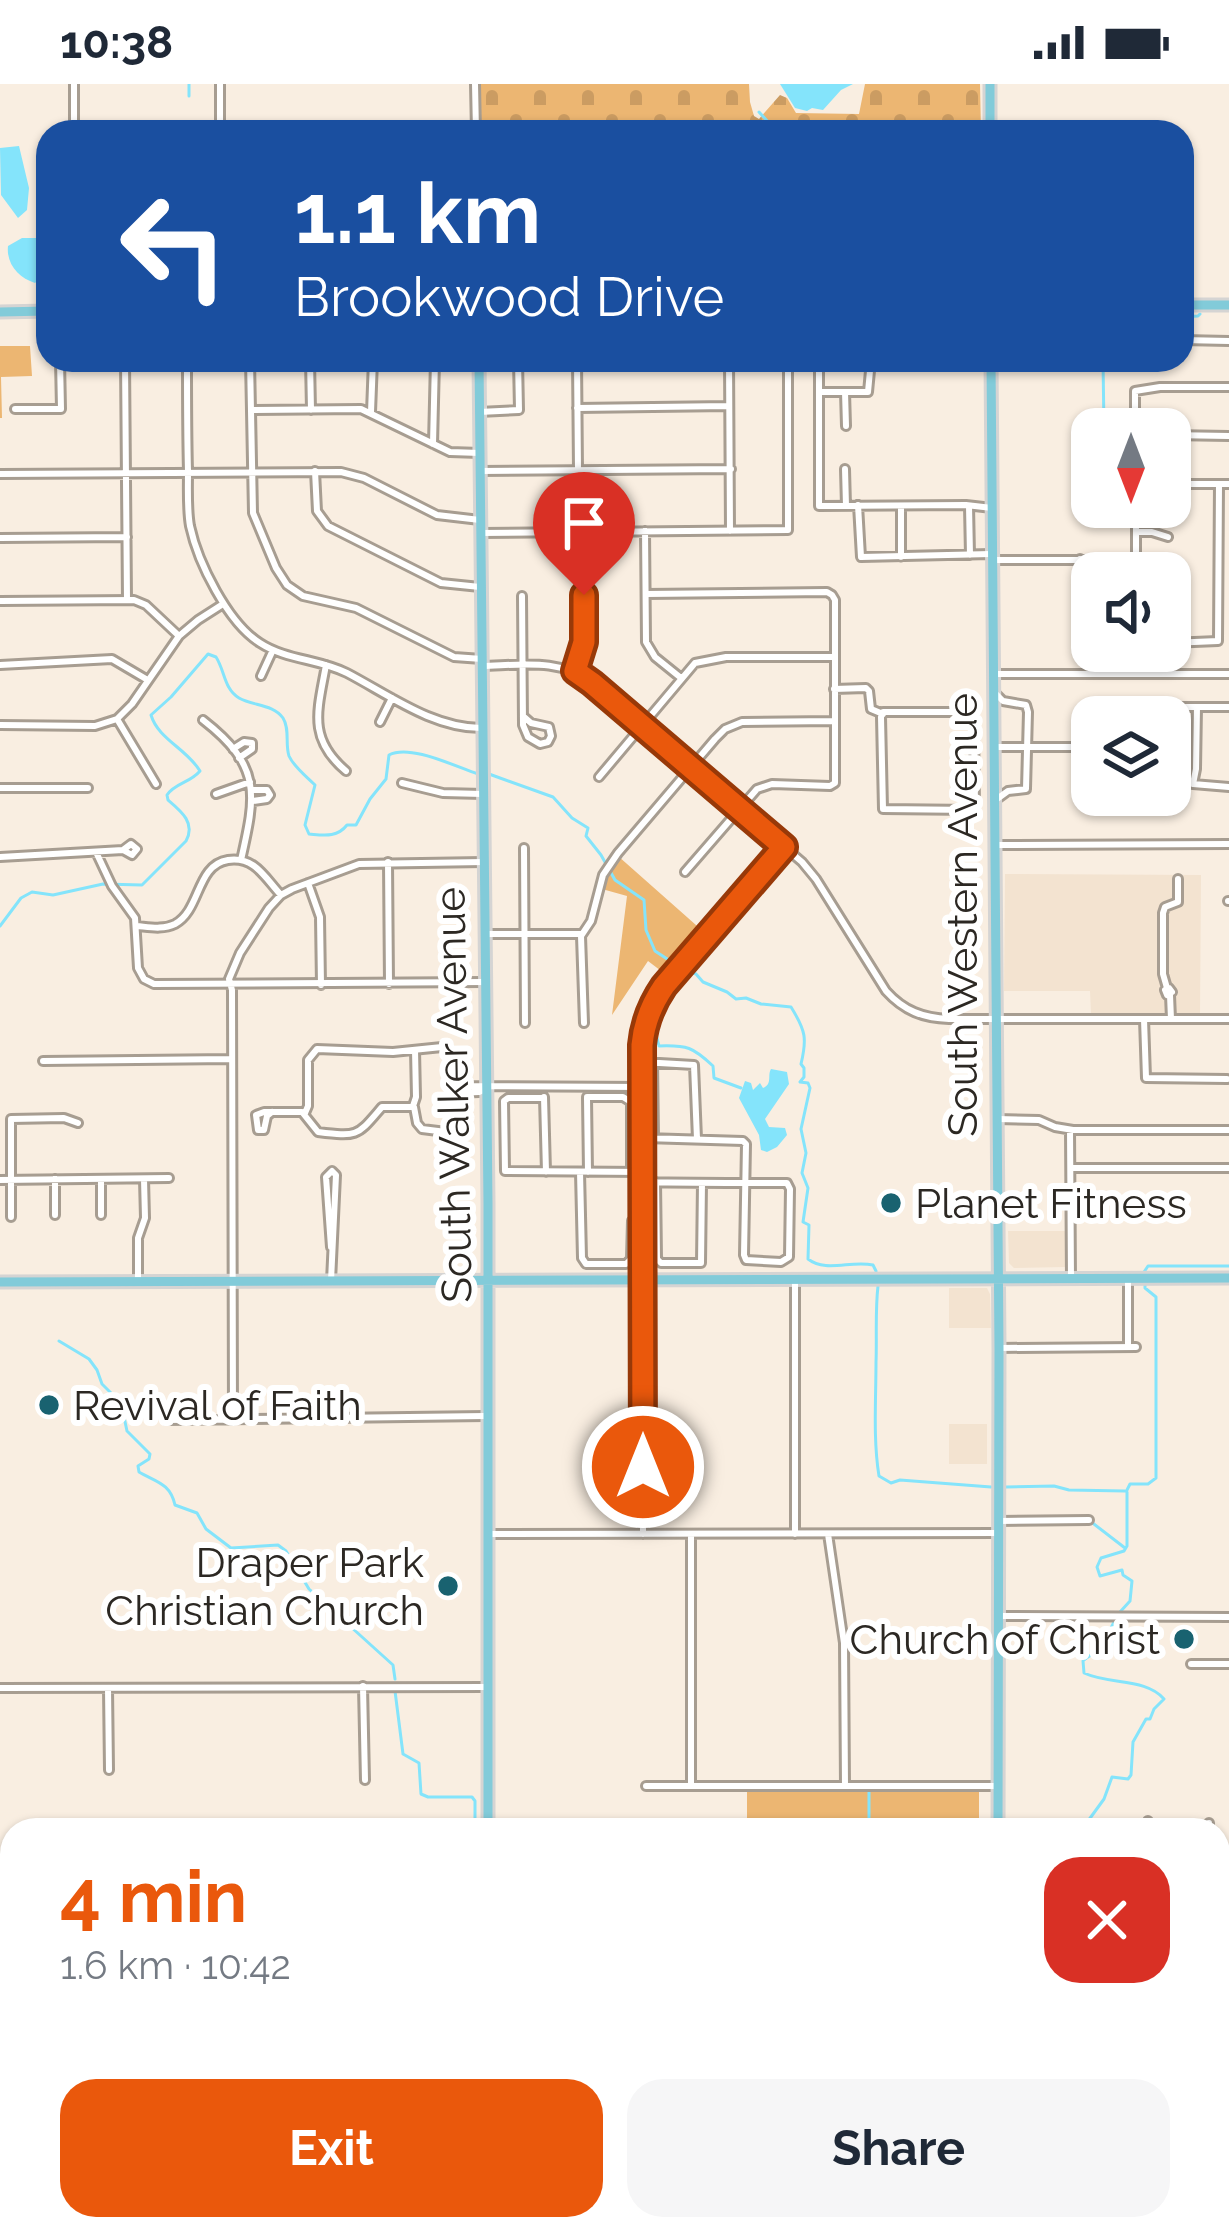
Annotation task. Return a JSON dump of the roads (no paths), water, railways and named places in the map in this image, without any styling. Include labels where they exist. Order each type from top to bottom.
[{"type":"main road","points":[[990,84],[990,120]]},
{"type":"main road","points":[[1194,305],[1229,305]]},
{"type":"main road","points":[[0,312],[36,311]]},
{"type":"main road","name":"South Walker Avenue","points":[[479,372],[488,1818]]},
{"type":"main road","name":"South Western Avenue","points":[[991,372],[998,1818]]},
{"type":"main road","points":[[0,1282],[1229,1278]]},
{"type":"street","points":[[74,84],[74,120]]},
{"type":"street","points":[[220,84],[220,120]]},
{"type":"street","points":[[475,84],[476,120]]},
{"type":"street","points":[[1194,340],[1229,341]]},
{"type":"street","points":[[15,409],[62,409],[60,372]]},
{"type":"street","points":[[125,372],[127,600]]},
{"type":"street","points":[[187,372],[192,533],[223,604],[238,626],[272,650],[326,664],[457,726],[483,728]]},
{"type":"street","points":[[250,372],[254,517],[286,586],[303,596],[356,608],[454,657],[575,671],[816,878],[897,1003],[927,1017],[1229,1019]]},
{"type":"street","points":[[310,372],[310,410]]},
{"type":"street","points":[[371,412],[373,372]]},
{"type":"street","points":[[433,444],[436,372]]},
{"type":"street","points":[[479,412],[519,410],[518,372]]},
{"type":"street","points":[[577,372],[578,470]]},
{"type":"street","points":[[729,372],[730,531]]},
{"type":"street","points":[[481,532],[788,530],[788,372]]},
{"type":"street","points":[[819,372],[819,506],[992,508]]},
{"type":"street","points":[[819,392],[868,392],[870,372]]},
{"type":"street","points":[[1135,408],[1135,391],[1229,387]]},
{"type":"street","points":[[845,392],[846,427]]},
{"type":"street","points":[[577,408],[729,406]]},
{"type":"street","points":[[251,410],[371,412],[453,453],[480,453]]},
{"type":"street","points":[[1191,435],[1229,436]]},
{"type":"street","points":[[480,471],[730,469]]},
{"type":"street","points":[[845,469],[846,506]]},
{"type":"street","points":[[315,471],[317,511],[328,526],[441,584],[481,586]]},
{"type":"street","points":[[0,474],[341,472],[360,476],[437,515],[480,520]]},
{"type":"street","points":[[1191,484],[1229,484]]},
{"type":"street","points":[[1191,642],[1218,640],[1219,484]]},
{"type":"street","points":[[901,505],[901,557]]},
{"type":"street","points":[[858,506],[859,556],[1071,560]]},
{"type":"street","points":[[969,506],[970,555]]},
{"type":"street","points":[[1136,528],[1136,552]]},
{"type":"street","points":[[645,531],[646,642],[655,657],[681,678]]},
{"type":"street","points":[[1136,532],[1168,536]]},
{"type":"street","points":[[0,538],[127,536]]},
{"type":"street","points":[[646,594],[827,592],[833,596],[834,784],[767,785],[753,793],[685,872]]},
{"type":"street","points":[[575,671],[584,642],[584,595]]},
{"type":"street","points":[[522,596],[523,716],[524,729],[532,740],[542,745],[548,742],[549,728],[523,716]]},
{"type":"street","points":[[0,601],[127,600],[146,604],[179,636]]},
{"type":"street","points":[[3,727],[95,726],[117,719],[179,636],[223,604]]},
{"type":"street","points":[[261,676],[272,650]]},
{"type":"street","points":[[598,777],[695,663],[704,659],[834,657]]},
{"type":"street","points":[[0,665],[112,659],[148,680]]},
{"type":"street","points":[[326,664],[319,735],[327,754],[346,771]]},
{"type":"street","points":[[993,674],[1229,674]]},
{"type":"street","points":[[834,688],[866,688],[871,709],[883,714],[970,712],[975,720],[975,808]]},
{"type":"street","points":[[993,691],[1008,703],[1026,705],[1028,747],[1026,789],[1008,790],[994,778]]},
{"type":"street","points":[[380,722],[392,698]]},
{"type":"street","points":[[993,713],[1008,703]]},
{"type":"street","points":[[1191,706],[1229,706]]},
{"type":"street","points":[[1196,706],[1193,784],[1229,787]]},
{"type":"street","points":[[883,714],[883,809],[975,808],[994,805],[1008,790]]},
{"type":"street","points":[[117,719],[156,784]]},
{"type":"street","points":[[203,720],[233,749],[251,786],[253,801],[241,860]]},
{"type":"street","points":[[584,1023],[581,934],[591,921],[610,862],[721,733],[737,723],[834,721]]},
{"type":"street","points":[[233,749],[252,742],[252,749],[239,758]]},
{"type":"street","points":[[994,747],[1071,747]]},
{"type":"street","points":[[976,761],[994,761]]},
{"type":"street","points":[[402,783],[443,793],[483,794]]},
{"type":"street","points":[[216,794],[251,786],[270,795],[253,801]]},
{"type":"street","points":[[0,788],[88,788]]},
{"type":"street","points":[[994,844],[1229,844]]},
{"type":"street","points":[[643,1534],[643,1034],[657,996],[784,847]]},
{"type":"street","points":[[524,848],[526,1023]]},
{"type":"street","points":[[0,856],[123,850]]},
{"type":"street","points":[[96,851],[137,926],[140,973],[148,982],[231,986],[485,982]]},
{"type":"street","points":[[137,926],[159,928],[176,923],[212,867],[222,862],[241,860],[258,868],[281,895]]},
{"type":"street","points":[[388,862],[388,984]]},
{"type":"street","points":[[233,1420],[229,979],[235,963],[281,895],[308,882],[358,864],[484,862]]},
{"type":"street","points":[[1171,1019],[1163,974],[1163,913],[1165,907],[1178,902],[1178,879]]},
{"type":"street","points":[[308,882],[320,917],[321,985]]},
{"type":"street","points":[[485,934],[581,934]]},
{"type":"street","points":[[1144,1019],[1146,1078],[1226,1079]]},
{"type":"street","points":[[412,1106],[384,1106],[365,1129],[354,1132],[318,1132],[305,1113],[308,1060],[313,1051],[442,1047],[455,1059],[456,1119],[452,1128],[442,1132],[422,1129],[412,1106],[415,1050]]},
{"type":"street","points":[[43,1061],[232,1059]]},
{"type":"street","points":[[643,1062],[694,1065],[697,1139]]},
{"type":"street","points":[[652,1062],[654,1138]]},
{"type":"street","points":[[545,1087],[546,1172]]},
{"type":"street","points":[[587,1087],[582,1258],[586,1264],[626,1264],[631,1259],[632,1221],[644,1218]]},
{"type":"street","points":[[456,1089],[643,1087]]},
{"type":"street","points":[[544,1097],[503,1101],[505,1172],[644,1172]]},
{"type":"street","points":[[587,1097],[623,1097],[631,1102],[631,1172]]},
{"type":"street","points":[[272,1112],[305,1113]]},
{"type":"street","points":[[11,1217],[3,1179],[11,1119],[64,1118],[79,1123]]},
{"type":"street","points":[[997,1119],[1039,1120],[1070,1130],[1229,1130]]},
{"type":"street","points":[[1070,1130],[1071,1278]]},
{"type":"street","points":[[644,1138],[743,1141],[746,1144],[745,1183],[746,1260],[789,1257],[788,1184],[745,1183],[644,1182]]},
{"type":"street","points":[[1070,1168],[1229,1168]]},
{"type":"street","points":[[331,1226],[336,1175],[332,1172],[326,1175],[331,1281]]},
{"type":"street","points":[[3,1179],[169,1178]]},
{"type":"street","points":[[55,1179],[55,1215]]},
{"type":"street","points":[[101,1179],[101,1215]]},
{"type":"street","points":[[138,1282],[144,1179]]},
{"type":"street","points":[[656,1182],[657,1259],[661,1263],[701,1263],[701,1183]]},
{"type":"street","points":[[999,1348],[1132,1347],[1128,1278]]},
{"type":"street","points":[[794,1534],[795,1279]]},
{"type":"street","points":[[166,1420],[488,1416]]},
{"type":"street","points":[[488,1534],[828,1534],[1089,1520]]},
{"type":"street","points":[[691,1534],[691,1785]]},
{"type":"street","points":[[828,1534],[844,1643],[845,1786]]},
{"type":"street","points":[[998,1616],[1229,1617]]},
{"type":"street","points":[[1191,1664],[1229,1664]]},
{"type":"street","points":[[363,1686],[364,1780]]},
{"type":"street","points":[[0,1688],[488,1687]]},
{"type":"street","points":[[108,1688],[109,1770]]},
{"type":"street","points":[[646,1786],[998,1786]]},
{"type":"water","points":[[780,84],[853,84],[823,110],[807,111],[795,108]]},
{"type":"water","points":[[19,146],[29,188],[27,210],[18,218],[1,195],[0,148]]},
{"type":"water","points":[[22,238],[36,238],[35,283],[11,264],[8,246]]},
{"type":"water","points":[[771,1069],[787,1072],[789,1084],[765,1119],[769,1127],[785,1128],[787,1135],[767,1152],[761,1150],[759,1135],[739,1098],[745,1081],[753,1090],[760,1083],[766,1086]]},
{"type":"waterway","points":[[189,84],[189,96]]},
{"type":"waterway","points":[[759,112],[766,120]]},
{"type":"waterway","points":[[1194,316],[1200,314]]},
{"type":"waterway","points":[[1103,372],[1104,408]]},
{"type":"waterway","points":[[0,926],[21,898],[32,892],[53,895],[103,884],[142,885],[186,841],[188,823],[167,795],[200,771],[160,731],[151,715],[208,654],[216,657],[234,694],[283,718],[289,756],[315,785],[305,825],[309,834],[330,835],[356,825],[386,779],[389,755],[420,754],[478,774]]},
{"type":"waterway","points":[[489,774],[553,797],[588,828],[586,836],[615,880],[644,900],[646,930],[655,951],[736,999],[791,1007],[804,1035],[800,1082],[810,1088],[801,1129],[806,1153],[802,1173],[808,1188],[803,1222],[809,1225],[808,1259],[823,1265],[873,1265],[876,1271]]},
{"type":"waterway","points":[[650,1029],[655,1030],[659,1046],[695,1051],[713,1066],[714,1078],[741,1088]]},
{"type":"waterway","points":[[1144,1272],[1148,1266],[1229,1266]]},
{"type":"waterway","points":[[1127,1490],[1130,1484],[1148,1484],[1156,1478],[1156,1297],[1145,1283]]},
{"type":"waterway","points":[[878,1286],[875,1419],[879,1476],[891,1483],[991,1487]]},
{"type":"waterway","points":[[59,1341],[89,1359],[102,1384],[121,1403],[127,1431],[150,1454],[138,1466],[139,1472],[166,1488],[175,1505],[197,1513],[206,1529],[231,1548],[278,1545],[286,1551],[309,1589],[393,1665],[395,1679]]},
{"type":"waterway","points":[[1006,1487],[1125,1491]]},
{"type":"waterway","points":[[1120,1612],[1130,1601],[1132,1581],[1122,1570],[1100,1576],[1097,1567],[1101,1558],[1127,1546],[1127,1492]]},
{"type":"waterway","points":[[1090,1521],[1125,1548]]},
{"type":"waterway","points":[[1090,1818],[1112,1777],[1128,1779],[1131,1775],[1133,1742],[1164,1699],[1148,1688],[1084,1673],[1083,1661],[1113,1641],[1109,1632],[1115,1620]]},
{"type":"waterway","points":[[395,1691],[403,1754],[419,1763],[421,1794],[472,1797],[475,1818]]},
{"type":"waterway","points":[[869,1790],[869,1818]]},
{"type":"place","name":"Planet Fitness","points":[[891,1203]]},
{"type":"place","name":"Revival of Faith","points":[[49,1405]]},
{"type":"place","name":"Draper Park Christian Church","points":[[448,1586]]},
{"type":"place","name":"Church of Christ","points":[[1184,1639]]}]
